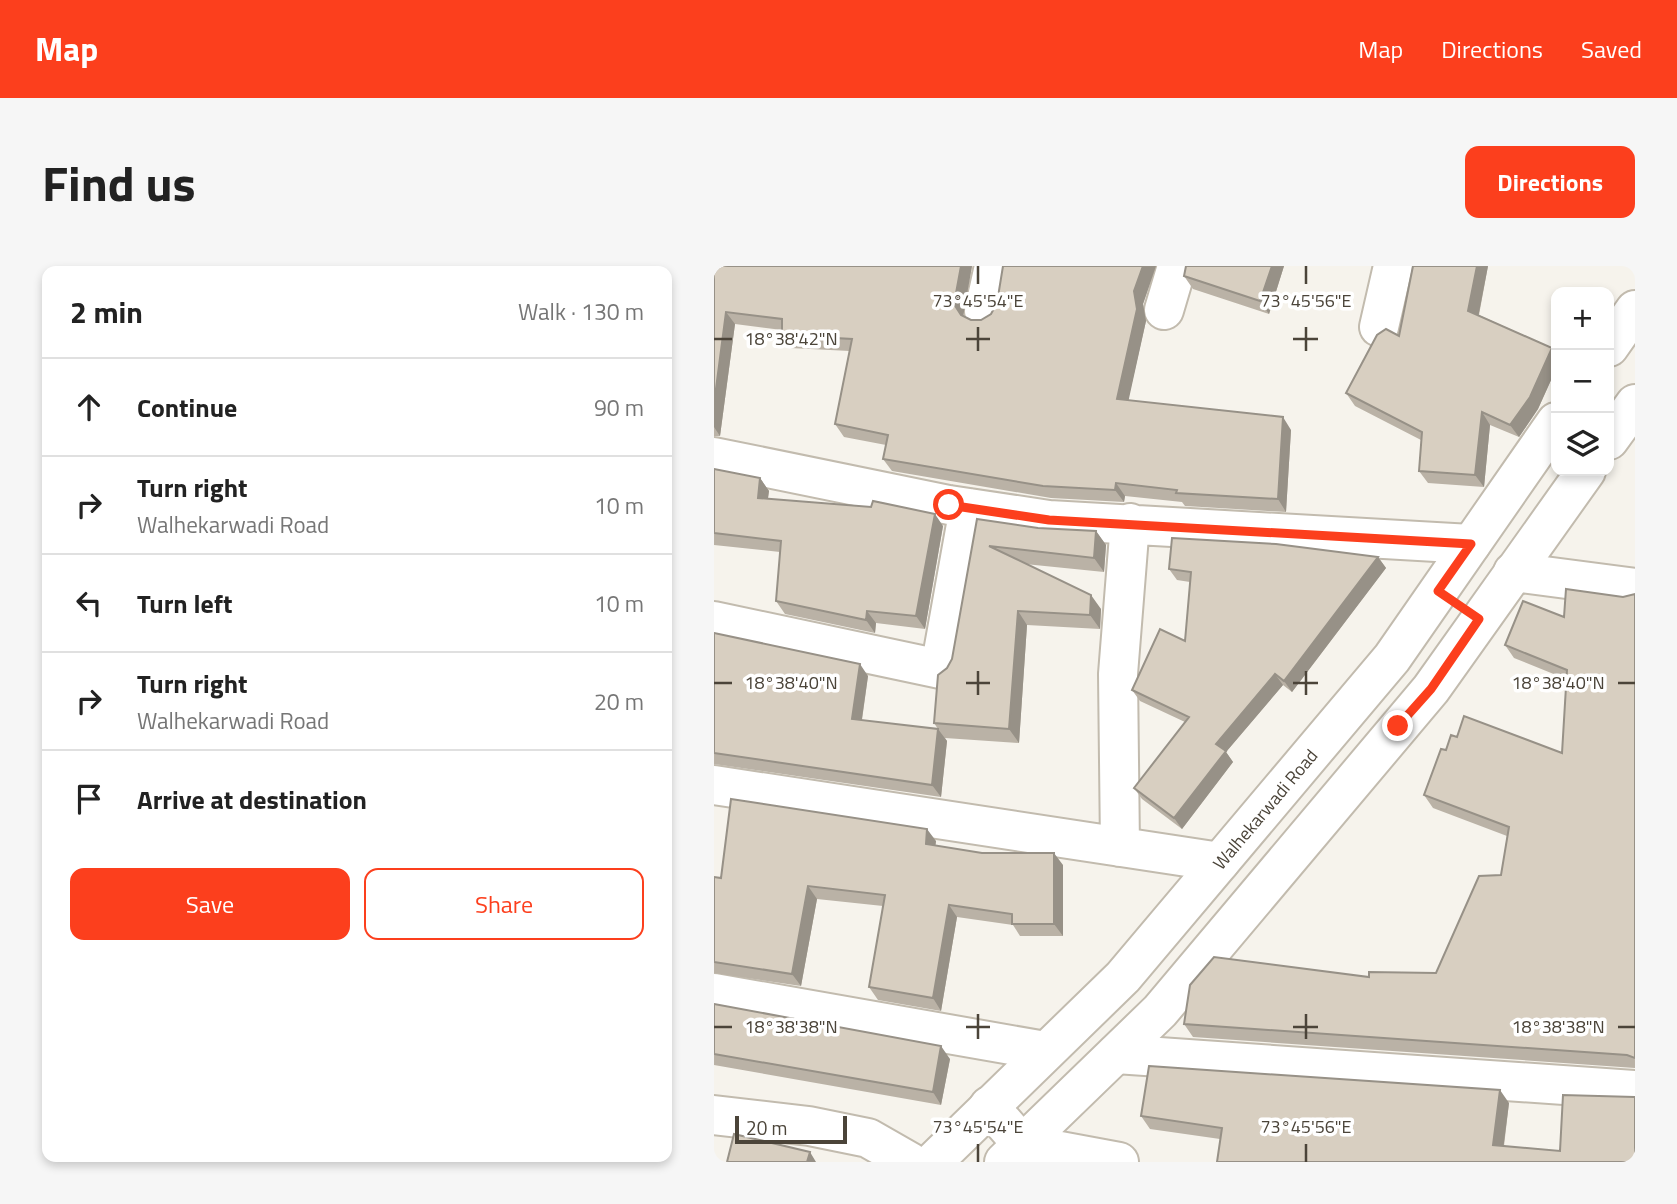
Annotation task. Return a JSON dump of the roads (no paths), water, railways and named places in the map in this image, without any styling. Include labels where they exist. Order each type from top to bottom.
[{"type":"street","points":[[984,311],[994,266]]},
{"type":"street","points":[[1164,310],[1177,266]]},
{"type":"street","points":[[1379,327],[1393,266]]},
{"type":"street","points":[[1614,340],[1635,310]]},
{"type":"street","points":[[1614,433],[1635,404]]},
{"type":"street","name":"Walhekarwadi Road","points":[[933,1162],[1123,977],[1220,862],[1392,658],[1551,429]]},
{"type":"street","points":[[714,457],[969,508],[1049,520],[1471,544]]},
{"type":"street","points":[[1013,1153],[1160,1011],[1431,689],[1582,476]]},
{"type":"street","points":[[714,621],[940,669],[969,508]]},
{"type":"street","points":[[1120,847],[1118,674],[1130,523]]},
{"type":"street","points":[[1513,572],[1635,588]]},
{"type":"street","points":[[1438,591],[1479,619]]},
{"type":"street","points":[[714,785],[1220,862]]},
{"type":"street","points":[[714,993],[1045,1051]]},
{"type":"street","points":[[1116,1054],[1635,1090]]},
{"type":"street","points":[[989,1107],[1013,1153]]},
{"type":"street","points":[[714,1115],[808,1126],[868,1138],[910,1162]]},
{"type":"street","points":[[1013,1153],[1119,1162]]}]
